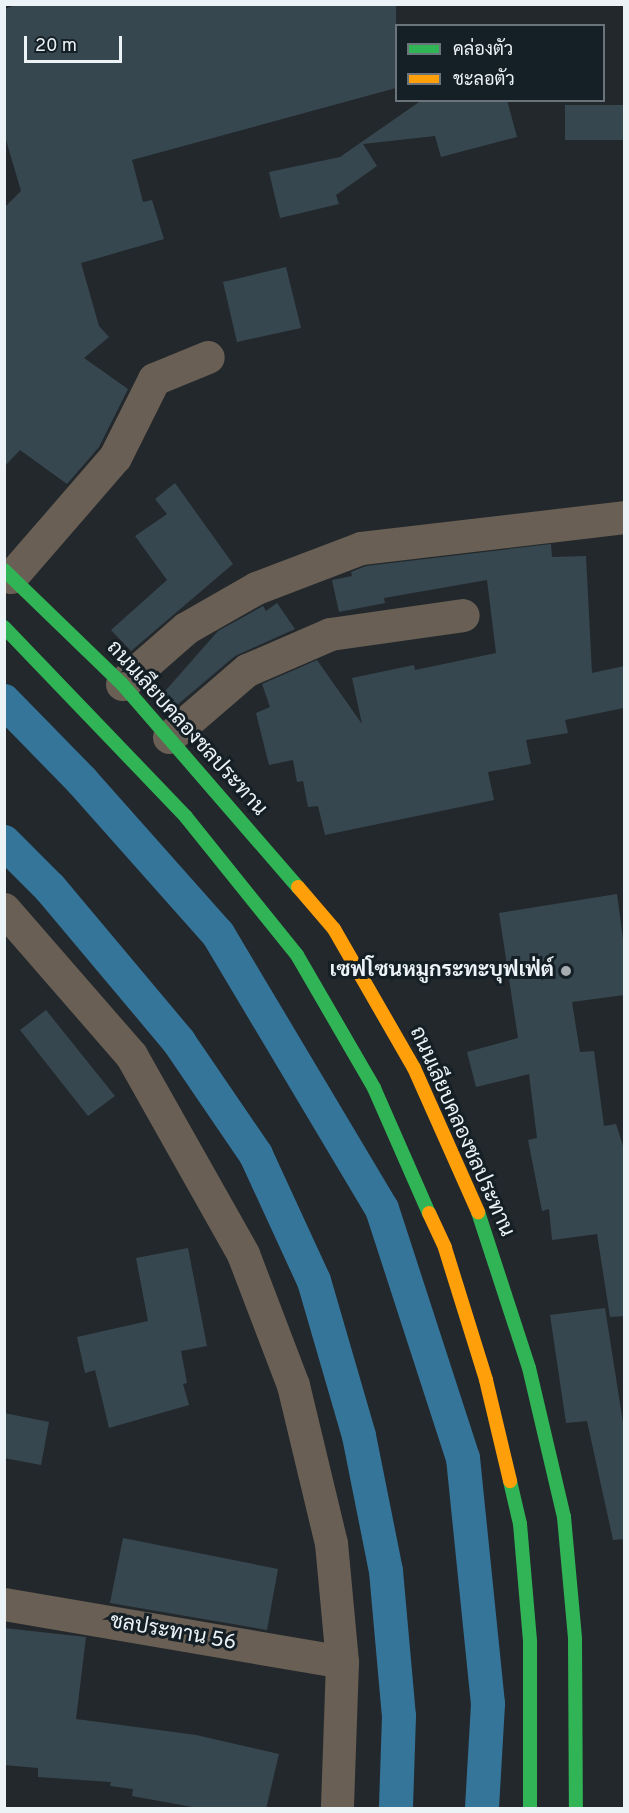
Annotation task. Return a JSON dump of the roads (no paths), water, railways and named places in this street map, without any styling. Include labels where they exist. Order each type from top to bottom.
[{"type":"street","points":[[8,573],[115,457],[154,379],[208,357]]},
{"type":"street","points":[[122,684],[186,628],[256,588],[361,548],[624,517]]},
{"type":"street","name":"ถนนเลียบคลองชลประทาน","points":[[8,573],[122,684],[334,929],[414,1068],[487,1233],[529,1368],[564,1517],[576,1639],[576,1809]]},
{"type":"street","points":[[169,737],[247,670],[330,634],[463,615]]},
{"type":"street","points":[[4,627],[186,817],[297,955],[378,1099],[445,1248],[486,1380],[520,1524],[531,1641],[530,1809]]},
{"type":"street","points":[[4,909],[131,1055],[243,1254],[293,1385],[332,1543],[342,1662],[337,1809]]},
{"type":"street","name":"ชลประทาน 56","points":[[4,1604],[342,1662]]},
{"type":"waterway","points":[[4,701],[82,781],[218,934],[382,1209],[463,1458],[488,1704],[482,1808]]},
{"type":"waterway","points":[[4,842],[50,888],[179,1042],[256,1155],[314,1281],[359,1436],[386,1571],[399,1716],[396,1808]]},
{"type":"place","name":"เซฟโซนหมูกระทะบุฟเฟ่ต์","points":[[566,971]]}]
